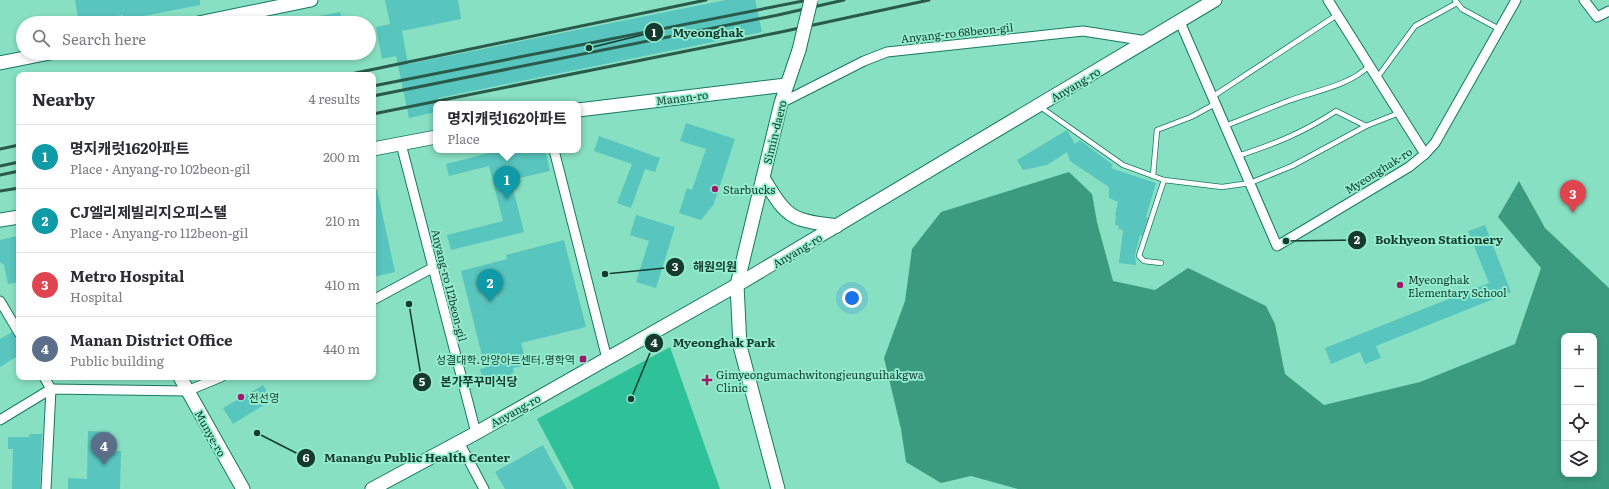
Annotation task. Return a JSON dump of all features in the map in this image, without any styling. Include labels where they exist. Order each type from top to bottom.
[{"type":"street","points":[[232,16],[311,0]]},
{"type":"street","name":"Simin-daero","points":[[778,489],[740,346],[737,285],[781,104],[798,50],[810,0]]},
{"type":"street","name":"Anyang-ro","points":[[372,489],[476,433],[737,285],[1215,0]]},
{"type":"street","points":[[1328,0],[1425,154]]},
{"type":"street","name":"Myeonghak-ro","points":[[1180,22],[1277,246],[1409,167],[1425,154],[1434,143],[1516,0]]},
{"type":"street","points":[[1584,0],[1597,17],[1609,11]]},
{"type":"street","name":"Anyang-ro 68beon-gil","points":[[781,104],[864,61],[887,52],[1083,31],[1147,41]]},
{"type":"street","points":[[0,63],[16,60]]},
{"type":"street","name":"Manan-ro","points":[[581,110],[786,85]]},
{"type":"street","points":[[376,148],[433,138]]},
{"type":"street","name":"Anyang-ro 112beon-gil","points":[[401,144],[476,433]]},
{"type":"street","points":[[555,153],[607,359]]},
{"type":"street","points":[[763,178],[778,202],[790,214],[800,219],[837,226]]},
{"type":"street","points":[[0,220],[16,217]]},
{"type":"street","points":[[376,298],[434,267]]},
{"type":"street","points":[[0,301],[16,329]]},
{"type":"street","points":[[46,380],[51,388],[46,489]]},
{"type":"street","name":"Munye-ro","points":[[182,380],[243,489]]},
{"type":"street","points":[[0,420],[51,388],[187,391],[214,380]]},
{"type":"street","points":[[459,442],[484,489]]},
{"type":"lane","points":[[1377,78],[1415,26],[1456,1],[1462,9],[1499,29]]},
{"type":"lane","points":[[1153,176],[1157,130],[1190,117],[1337,15]]},
{"type":"lane","points":[[1225,126],[1289,100],[1330,89],[1364,71],[1369,66]]},
{"type":"lane","points":[[1038,106],[1123,166],[1164,180],[1222,187],[1250,183],[1292,166],[1366,126],[1399,113]]},
{"type":"lane","points":[[1238,156],[1286,140],[1314,126],[1336,111],[1366,126]]},
{"type":"lane","points":[[1161,263],[1144,261],[1139,256],[1164,180]]},
{"type":"green space","points":[[1069,172],[1092,194],[1097,222],[1113,281],[1155,290],[1188,268],[1266,306],[1275,324],[1285,374],[1324,405],[1420,382],[1515,344],[1541,268],[1498,217],[1519,181],[1545,228],[1609,288],[1609,489],[1018,489],[971,476],[941,483],[906,462],[901,429],[884,358],[905,301],[912,249],[941,212]]},
{"type":"green space","points":[[670,347],[720,489],[574,489],[537,419]]},
{"type":"building","points":[[75,0],[200,0],[200,5],[144,16],[78,16]]},
{"type":"building","points":[[385,0],[458,0],[461,19],[402,31],[408,64],[726,0],[755,0],[762,32],[438,98],[438,101],[433,101],[433,113],[409,118],[396,56],[382,59],[376,27],[390,24]]},
{"type":"building","points":[[340,12],[341,16],[319,16]]},
{"type":"building","points":[[686,123],[735,139],[714,204],[701,220],[679,213],[687,188],[692,190],[706,149],[680,141]]},
{"type":"building","points":[[1067,130],[1075,144],[1080,140],[1113,165],[1111,168],[1156,183],[1146,217],[1148,218],[1142,236],[1140,235],[1135,255],[1136,265],[1119,263],[1123,230],[1118,229],[1119,226],[1115,225],[1115,215],[1118,202],[1109,198],[1109,187],[1070,161],[1067,152],[1047,165],[1023,170],[1017,160]]},
{"type":"building","points":[[599,136],[660,158],[655,172],[645,169],[631,208],[617,203],[632,164],[594,151]]},
{"type":"building","points":[[489,153],[546,153],[550,171],[511,180],[524,232],[451,250],[447,235],[503,221],[489,166],[449,176],[446,164]]},
{"type":"building","points":[[376,189],[395,272],[376,276]]},
{"type":"building","points":[[636,215],[675,227],[656,288],[636,282],[649,241],[630,235]]},
{"type":"building","points":[[1485,225],[1511,292],[1376,346],[1381,358],[1365,364],[1360,352],[1331,364],[1325,348],[1489,283],[1468,231]]},
{"type":"building","points":[[16,236],[16,283],[8,284],[4,265],[0,262],[0,240]]},
{"type":"building","points":[[564,240],[586,327],[521,343],[527,365],[513,368],[514,372],[502,380],[484,384],[480,369],[485,368],[461,271],[507,259],[506,255]]},
{"type":"building","points":[[12,332],[16,338],[16,357],[0,367],[0,339]]},
{"type":"building","points":[[263,385],[272,400],[233,424],[223,408]]},
{"type":"building","points":[[88,431],[110,432],[110,451],[121,451],[120,489],[68,489],[68,478],[87,479]]},
{"type":"building","points":[[29,434],[42,434],[40,489],[12,489],[13,449],[8,449],[8,437],[29,437]]},
{"type":"building","points":[[543,445],[567,489],[505,489],[495,472]]},
{"type":"railway","points":[[360,72],[706,0]]},
{"type":"railway","points":[[376,85],[808,0]]},
{"type":"railway","points":[[376,95],[778,15],[844,0]]},
{"type":"railway","points":[[438,101],[781,32],[929,0]]},
{"type":"railway","points":[[376,113],[433,102]]},
{"type":"railway","points":[[0,149],[16,146]]},
{"type":"railway","points":[[0,166],[16,163]]},
{"type":"railway","points":[[0,175],[16,172]]},
{"type":"railway","points":[[0,191],[16,188]]},
{"type":"place","name":"Myeonghak","points":[[589,48]]},
{"type":"place","name":"Starbucks","points":[[715,189]]},
{"type":"place","name":"명지캐럿162아파트","points":[[507,199]]},
{"type":"place","name":"Metro Hospital","points":[[1573,213]]},
{"type":"place","name":"Bokhyeon Stationery","points":[[1286,241]]},
{"type":"place","name":"해원의원","points":[[605,274]]},
{"type":"place","name":"Myeonghak Elementary School","points":[[1400,285]]},
{"type":"place","name":"CJ엘리제빌리지오피스텔","points":[[490,302]]},
{"type":"place","name":"본가쭈꾸미식당","points":[[409,304]]},
{"type":"place","name":"성결대학.안양아트센터.명학역","points":[[583,359]]},
{"type":"place","name":"Gimyeongumachwitongjeunguihakgwa Clinic","points":[[707,380]]},
{"type":"place","name":"전선영","points":[[241,397]]},
{"type":"place","name":"Myeonghak Park","points":[[631,399]]},
{"type":"place","name":"Manangu Public Health Center","points":[[257,433]]},
{"type":"place","name":"Manan District Office","points":[[104,465]]}]
